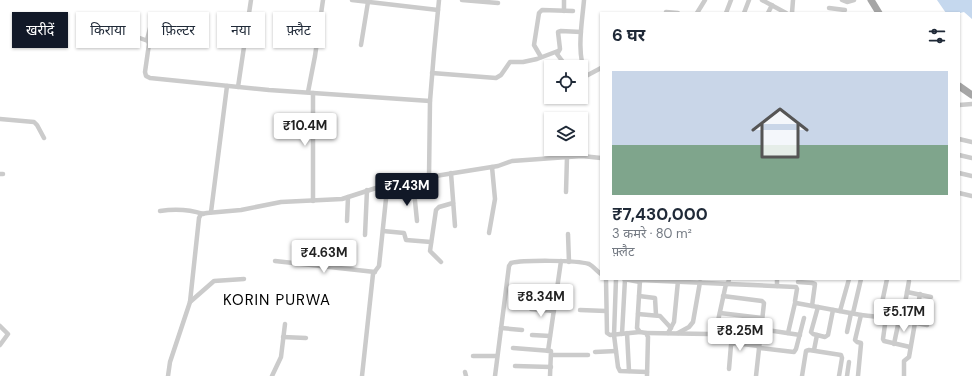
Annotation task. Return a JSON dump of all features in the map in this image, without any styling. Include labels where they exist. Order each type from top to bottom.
[{"type":"main road","points":[[871,0],[878,12]]},
{"type":"main road","points":[[960,87],[972,95]]},
{"type":"street","points":[[238,87],[251,0]]},
{"type":"street","points":[[313,201],[310,93],[323,0]]},
{"type":"street","points":[[352,0],[381,2],[438,10]]},
{"type":"street","points":[[429,177],[430,101],[439,0]]},
{"type":"street","points":[[462,0],[498,3]]},
{"type":"street","points":[[564,0],[564,11]]},
{"type":"street","points":[[582,60],[581,32],[584,0]]},
{"type":"street","points":[[698,12],[704,0]]},
{"type":"street","points":[[726,12],[731,0]]},
{"type":"street","points":[[744,12],[750,0]]},
{"type":"street","points":[[762,0],[784,12]]},
{"type":"street","points":[[792,12],[793,0]]},
{"type":"street","points":[[828,8],[845,12],[845,1],[854,0]]},
{"type":"street","points":[[361,45],[366,1]]},
{"type":"street","points":[[768,12],[772,5]]},
{"type":"street","points":[[541,57],[534,44],[539,12],[542,10],[573,11]]},
{"type":"street","points":[[562,60],[558,55],[560,47],[559,31],[581,32]]},
{"type":"street","points":[[148,36],[147,40],[149,44],[145,72],[147,77],[180,82],[238,87],[430,101]]},
{"type":"street","points":[[140,38],[147,40]]},
{"type":"street","points":[[432,73],[496,78],[502,75],[510,62],[523,62],[558,51]]},
{"type":"street","points":[[588,74],[600,68]]},
{"type":"street","points":[[211,212],[227,86]]},
{"type":"street","points":[[960,105],[972,104]]},
{"type":"street","points":[[0,119],[34,122],[44,138]]},
{"type":"street","points":[[960,139],[972,142]]},
{"type":"street","points":[[960,155],[972,158]]},
{"type":"street","points":[[168,376],[170,362],[190,302],[199,216],[211,212],[241,210],[281,202],[342,199],[376,188],[408,193],[414,191],[421,182],[429,177],[492,167],[512,161],[588,156],[600,158]]},
{"type":"street","points":[[566,192],[567,158]]},
{"type":"street","points":[[489,233],[495,199],[492,167]]},
{"type":"street","points":[[451,173],[456,226]]},
{"type":"street","points":[[960,174],[972,176]]},
{"type":"street","points":[[362,376],[373,274],[379,266],[387,189]]},
{"type":"street","points":[[365,235],[367,190]]},
{"type":"street","points":[[414,191],[417,221]]},
{"type":"street","points":[[960,193],[972,196]]},
{"type":"street","points":[[347,221],[348,197]]},
{"type":"street","points":[[441,262],[430,251],[436,210],[439,207],[453,203]]},
{"type":"street","points":[[160,211],[188,210],[203,214]]},
{"type":"street","points":[[383,231],[404,233],[406,240],[431,242]]},
{"type":"street","points":[[568,234],[569,262]]},
{"type":"street","points":[[275,261],[375,272]]},
{"type":"street","points":[[548,351],[561,261]]},
{"type":"street","points":[[495,376],[509,266],[511,263],[561,261],[589,264],[600,273]]},
{"type":"street","points":[[190,302],[214,281],[244,279]]},
{"type":"street","points":[[606,280],[606,333],[610,335],[640,332],[676,334],[714,333],[727,282]]},
{"type":"street","points":[[616,280],[614,335],[620,371],[647,374],[648,337],[646,333]]},
{"type":"street","points":[[625,280],[624,333],[629,371]]},
{"type":"street","points":[[640,332],[637,328],[640,280],[727,282],[747,285],[796,287],[797,289]]},
{"type":"street","points":[[747,285],[748,280]]},
{"type":"street","points":[[760,285],[761,280]]},
{"type":"street","points":[[777,280],[777,286]]},
{"type":"street","points":[[840,311],[849,280]]},
{"type":"street","points":[[847,332],[861,280]]},
{"type":"street","points":[[880,316],[887,280]]},
{"type":"street","points":[[668,333],[674,322],[678,281]]},
{"type":"street","points":[[788,333],[795,303],[798,281],[815,284],[812,306]]},
{"type":"street","points":[[894,344],[909,281]]},
{"type":"street","points":[[676,334],[689,327],[694,322],[700,282]]},
{"type":"street","points":[[907,292],[931,296]]},
{"type":"street","points":[[904,376],[904,362],[909,357],[920,294]]},
{"type":"street","points":[[639,296],[655,298],[656,316]]},
{"type":"street","points":[[723,296],[763,302],[756,376]]},
{"type":"street","points":[[795,303],[877,318],[880,316],[927,325]]},
{"type":"street","points":[[818,307],[811,330],[812,333],[825,337],[828,336],[833,310]]},
{"type":"street","points":[[531,309],[554,311]]},
{"type":"street","points":[[580,310],[606,311]]},
{"type":"street","points":[[720,313],[762,318]]},
{"type":"street","points":[[638,314],[662,317],[671,328]]},
{"type":"street","points":[[858,376],[861,342],[857,342],[855,340],[861,314]]},
{"type":"street","points":[[886,317],[884,340],[886,342],[910,347]]},
{"type":"street","points":[[729,369],[731,344],[734,343],[794,352],[804,318]]},
{"type":"street","points":[[272,376],[280,357],[285,324]]},
{"type":"street","points":[[0,326],[8,334],[0,345]]},
{"type":"street","points":[[501,328],[522,330]]},
{"type":"street","points":[[761,329],[800,335]]},
{"type":"street","points":[[532,335],[550,336]]},
{"type":"street","points":[[814,350],[817,335]]},
{"type":"street","points":[[283,337],[306,338]]},
{"type":"street","points":[[513,348],[551,351],[550,376]]},
{"type":"street","points":[[802,376],[806,351],[808,350],[842,356],[839,376]]},
{"type":"street","points":[[595,352],[616,351]]},
{"type":"street","points":[[552,356],[588,355]]},
{"type":"street","points":[[473,356],[497,356]]},
{"type":"street","points":[[848,376],[849,362]]},
{"type":"street","points":[[515,366],[551,367]]},
{"type":"water","points":[[937,0],[972,0],[972,19],[964,12],[945,12]]},
{"type":"district","name":"KORIN PURWA","points":[[277,300]]}]
